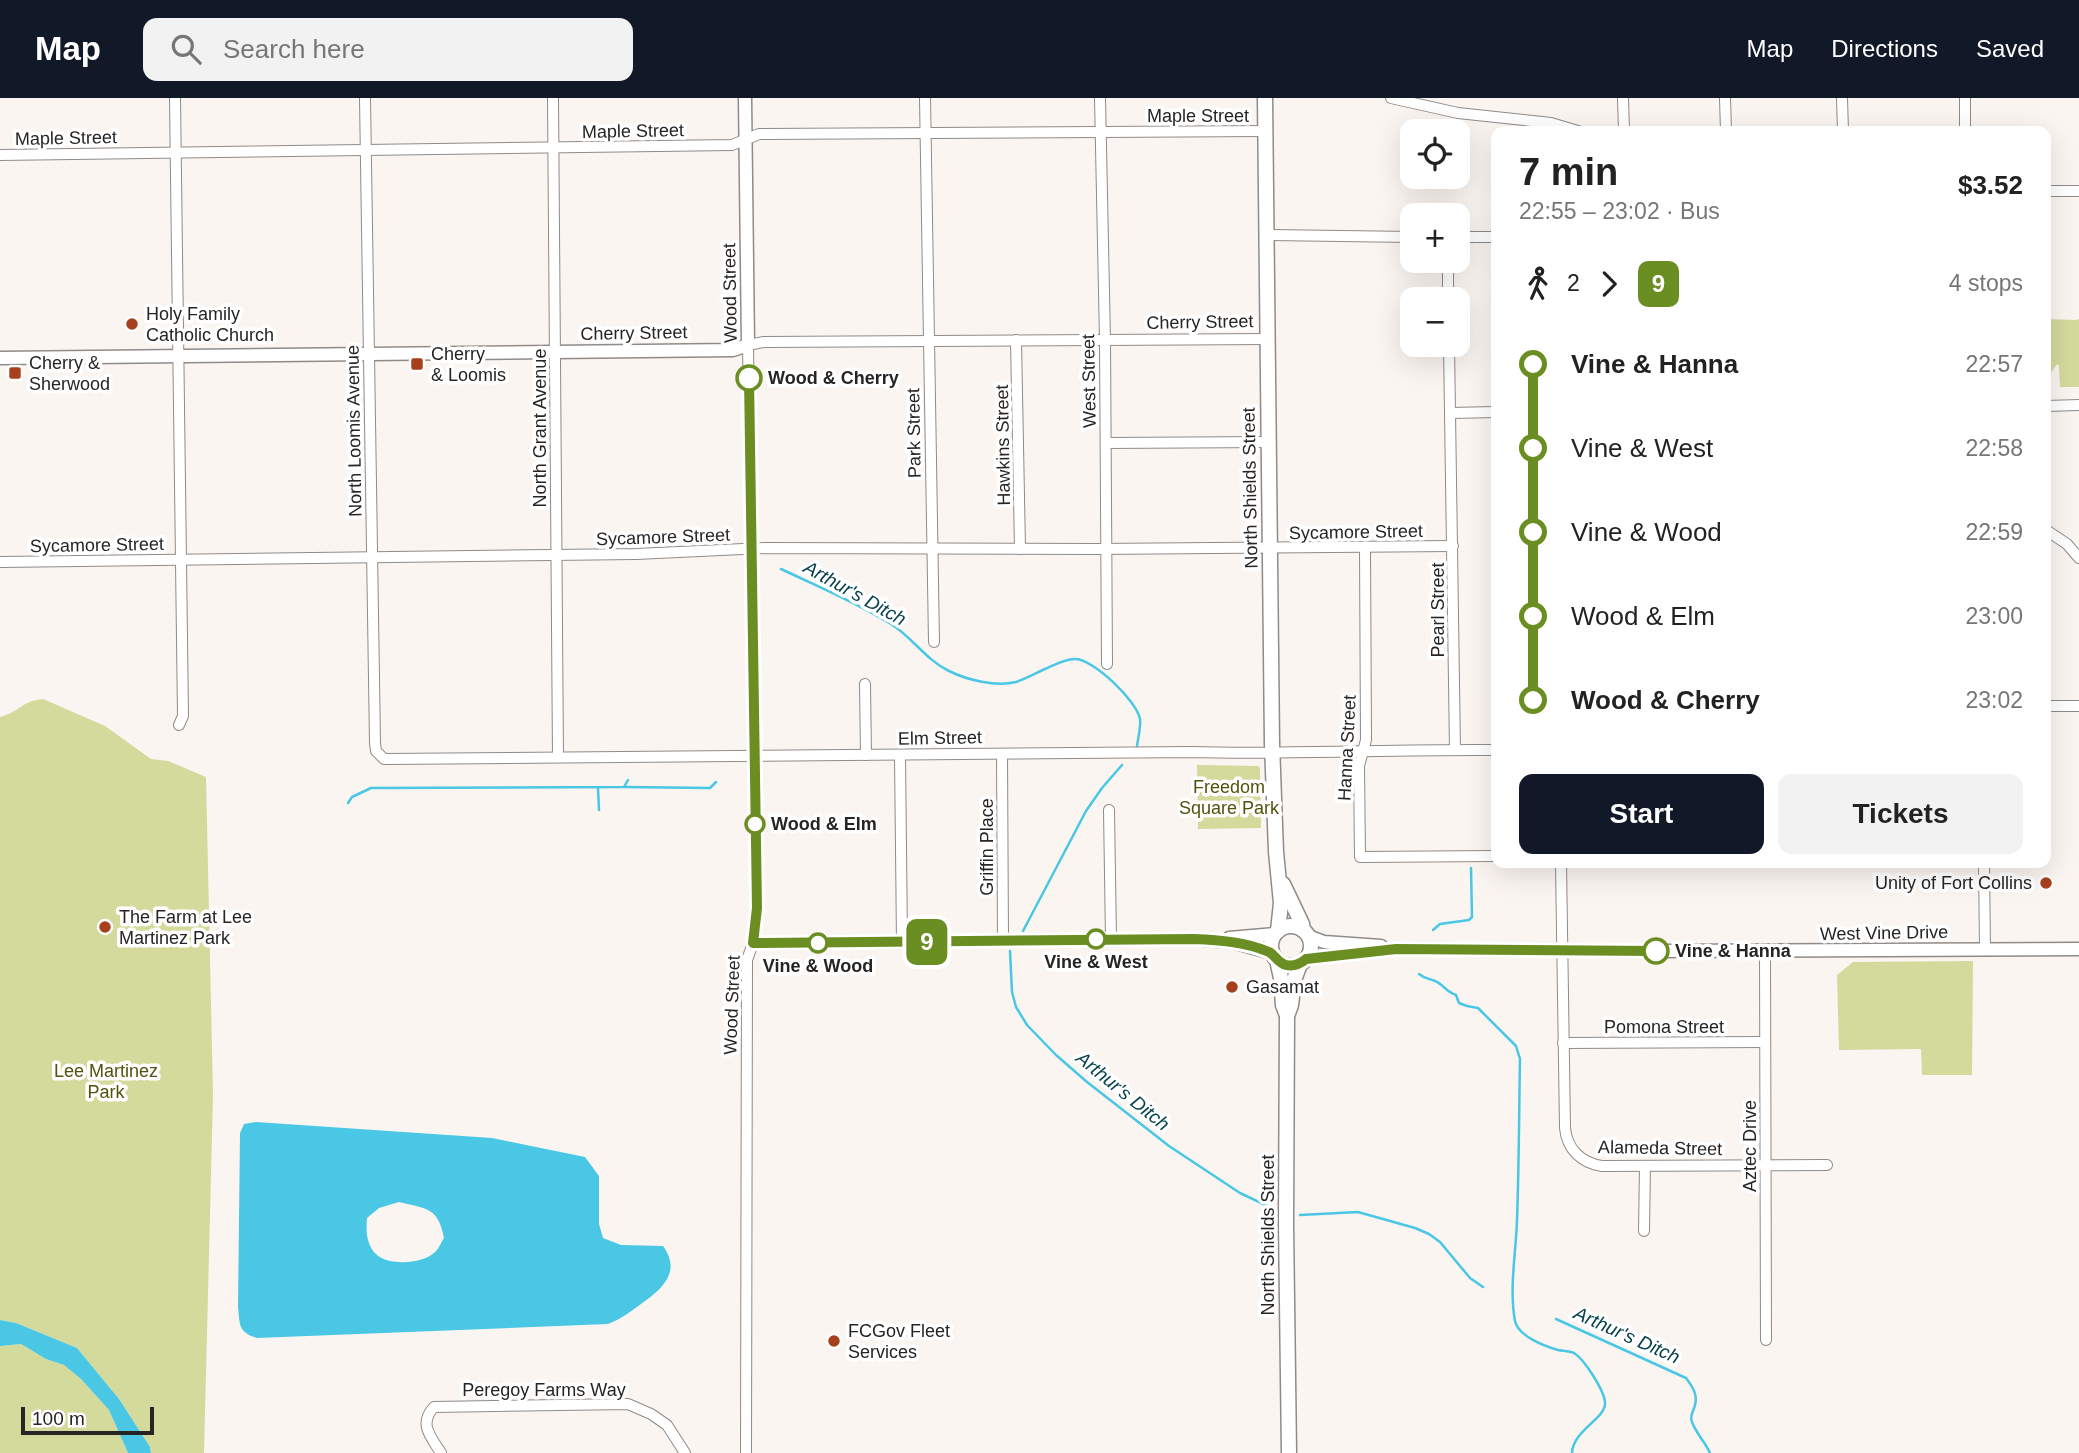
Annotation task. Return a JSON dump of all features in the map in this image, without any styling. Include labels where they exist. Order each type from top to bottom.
[{"type":"main road","name":"North Shields Street","points":[[1265,98],[1272,754],[1281,912],[1277,932]]},
{"type":"main road","name":"North Shields Street","points":[[1280,878],[1306,933]]},
{"type":"main road","points":[[1291,926],[1306,933],[1311,951],[1303,962],[1290,966],[1275,957],[1272,944],[1277,932],[1291,926]]},
{"type":"main road","name":"North Shields Street","points":[[1275,957],[1287,1016]]},
{"type":"main road","name":"North Shields Street","points":[[1289,1453],[1287,1016],[1294,980],[1303,962]]},
{"type":"street","points":[[175,98],[183,716],[179,726]]},
{"type":"street","name":"North Loomis Avenue","points":[[365,98],[375,743],[379,756],[384,759]]},
{"type":"street","name":"North Grant Avenue","points":[[553,98],[558,757]]},
{"type":"street","name":"Wood Street","points":[[745,98],[757,908],[753,943],[747,960],[746,1453]]},
{"type":"street","name":"Park Street","points":[[925,98],[934,642]]},
{"type":"street","name":"West Street","points":[[1100,98],[1107,664]]},
{"type":"street","points":[[1391,98],[1458,113],[1561,126]]},
{"type":"street","points":[[1623,98],[1624,126]]},
{"type":"street","points":[[1726,98],[1726,126]]},
{"type":"street","points":[[1842,98],[1843,126]]},
{"type":"street","points":[[1965,98],[1965,126]]},
{"type":"street","name":"Maple Street","points":[[0,155],[732,145],[759,134],[1265,131]]},
{"type":"street","points":[[2051,191],[2079,191]]},
{"type":"street","points":[[1267,236],[1400,237]]},
{"type":"street","points":[[1470,237],[1491,237]]},
{"type":"street","name":"Cherry Street","points":[[0,358],[733,350],[762,342],[1268,339]]},
{"type":"street","name":"Hawkins Street","points":[[1016,340],[1020,549]]},
{"type":"street","name":"Pearl Street","points":[[1449,357],[1455,750]]},
{"type":"street","points":[[2051,406],[2079,405]]},
{"type":"street","points":[[1450,413],[1491,412]]},
{"type":"street","points":[[1106,443],[1269,442]]},
{"type":"street","points":[[2051,533],[2067,544],[2079,558]]},
{"type":"street","name":"Sycamore Street","points":[[0,562],[557,555],[752,549],[1453,546]]},
{"type":"street","name":"Hanna Street","points":[[1365,548],[1366,740],[1359,766],[1360,857],[1491,856]]},
{"type":"street","points":[[865,684],[866,755]]},
{"type":"street","points":[[2051,706],[2079,706]]},
{"type":"street","name":"Elm Street","points":[[384,759],[1191,752],[1272,754],[1491,750]]},
{"type":"street","name":"Griffin Place","points":[[1002,754],[1003,941]]},
{"type":"street","points":[[900,755],[902,942]]},
{"type":"street","points":[[1109,810],[1111,939]]},
{"type":"street","points":[[1561,868],[1563,1043]]},
{"type":"street","points":[[1984,868],[1984,949]]},
{"type":"street","points":[[753,943],[1219,940],[1277,932]]},
{"type":"street","name":"West Vine Drive","points":[[1306,933],[1324,942],[1371,944],[1396,949]]},
{"type":"street","points":[[1219,940],[1242,944],[1275,957]]},
{"type":"street","name":"West Vine Drive","points":[[1303,962],[1396,949],[2079,949]]},
{"type":"street","name":"Aztec Drive","points":[[1765,951],[1766,1340]]},
{"type":"street","name":"Pomona Street","points":[[1563,1043],[1765,1042]]},
{"type":"street","name":"Alameda Street","points":[[1563,1043],[1565,1133],[1577,1155],[1594,1164],[1827,1166]]},
{"type":"street","points":[[1644,1231],[1645,1166]]},
{"type":"street","name":"Peregoy Farms Way","points":[[441,1453],[426,1429],[427,1414],[433,1407],[628,1404],[667,1425],[685,1453]]},
{"type":"green space","points":[[2051,319],[2079,319],[2079,387],[2060,387],[2057,364],[2051,373]]},
{"type":"green space","name":"Lee Martinez Park","points":[[43,699],[105,726],[151,759],[168,761],[206,777],[213,1095],[204,1453],[151,1453],[150,1447],[119,1399],[77,1348],[16,1323],[0,1320],[0,717],[30,702]]},
{"type":"green space","name":"Freedom Square Park","points":[[1197,765],[1258,766],[1261,828],[1198,829]]},
{"type":"green space","points":[[1973,961],[1972,1075],[1922,1075],[1921,1049],[1839,1050],[1837,975],[1853,962]]},
{"type":"green space","points":[[21,1344],[46,1359],[64,1365],[81,1379],[109,1410],[128,1453],[0,1453],[0,1346]]},
{"type":"water","points":[[256,1122],[492,1138],[585,1157],[599,1176],[599,1224],[603,1238],[621,1245],[663,1246],[671,1264],[670,1272],[656,1292],[608,1324],[257,1338],[246,1333],[241,1327],[238,1307],[240,1133],[244,1124]],"holes":[[[399,1202],[424,1208],[438,1220],[444,1238],[430,1256],[415,1261],[398,1262],[383,1259],[373,1251],[367,1233],[367,1218],[379,1208]]]},
{"type":"water","points":[[0,1320],[16,1323],[77,1348],[119,1399],[150,1447],[151,1453],[128,1453],[109,1410],[81,1379],[64,1365],[46,1359],[21,1344],[0,1346]]},
{"type":"waterway","name":"Arthur's Ditch","points":[[781,569],[878,616],[899,629],[941,666],[964,677],[991,683],[1016,682],[1064,661],[1084,661],[1114,683],[1137,711],[1140,719],[1137,746]]},
{"type":"waterway","name":"Arthur's Ditch","points":[[1023,931],[1086,811],[1122,765]]},
{"type":"waterway","points":[[348,803],[352,797],[371,788],[624,787],[628,780]]},
{"type":"waterway","points":[[625,787],[710,788],[716,782]]},
{"type":"waterway","points":[[598,788],[599,810]]},
{"type":"waterway","points":[[1433,930],[1440,924],[1469,920],[1472,917],[1471,868]]},
{"type":"waterway","name":"Arthur's Ditch","points":[[1010,951],[1012,992],[1016,1007],[1027,1025],[1056,1055],[1169,1146],[1240,1193],[1274,1209]]},
{"type":"waterway","points":[[1419,974],[1438,982],[1456,995],[1459,1003],[1478,1008],[1516,1046],[1520,1059],[1518,1200],[1513,1283],[1515,1321],[1521,1331],[1532,1340],[1578,1356],[1597,1383],[1605,1402],[1601,1413],[1578,1438],[1572,1453]]},
{"type":"waterway","name":"Arthur's Ditch","points":[[1300,1215],[1358,1212],[1415,1228],[1440,1242],[1470,1278],[1483,1287]]},
{"type":"waterway","name":"Arthur's Ditch","points":[[1556,1319],[1686,1378],[1696,1397],[1691,1420],[1710,1453]]},
{"type":"bus line","name":"9","points":[[749,378],[757,908],[753,943],[1219,940],[1272,953],[1277,960],[1290,966],[1300,964],[1306,959],[1396,949],[1656,951]]},
{"type":"place","name":"Holy Family Catholic Church","points":[[132,324]]},
{"type":"place","name":"Cherry & Loomis","points":[[417,364]]},
{"type":"place","name":"Cherry & Sherwood","points":[[15,373]]},
{"type":"place","name":"Wood & Cherry","points":[[749,378]]},
{"type":"place","name":"Wood & Elm","points":[[755,824]]},
{"type":"place","name":"Unity of Fort Collins","points":[[2046,883]]},
{"type":"place","name":"The Farm at Lee Martinez Park","points":[[105,927]]},
{"type":"place","name":"Vine & West","points":[[1096,939]]},
{"type":"place","name":"Vine & Wood","points":[[818,943]]},
{"type":"place","name":"Vine & Hanna","points":[[1656,951]]},
{"type":"place","name":"Gasamat","points":[[1232,987]]},
{"type":"place","name":"FCGov Fleet Services","points":[[834,1341]]}]
